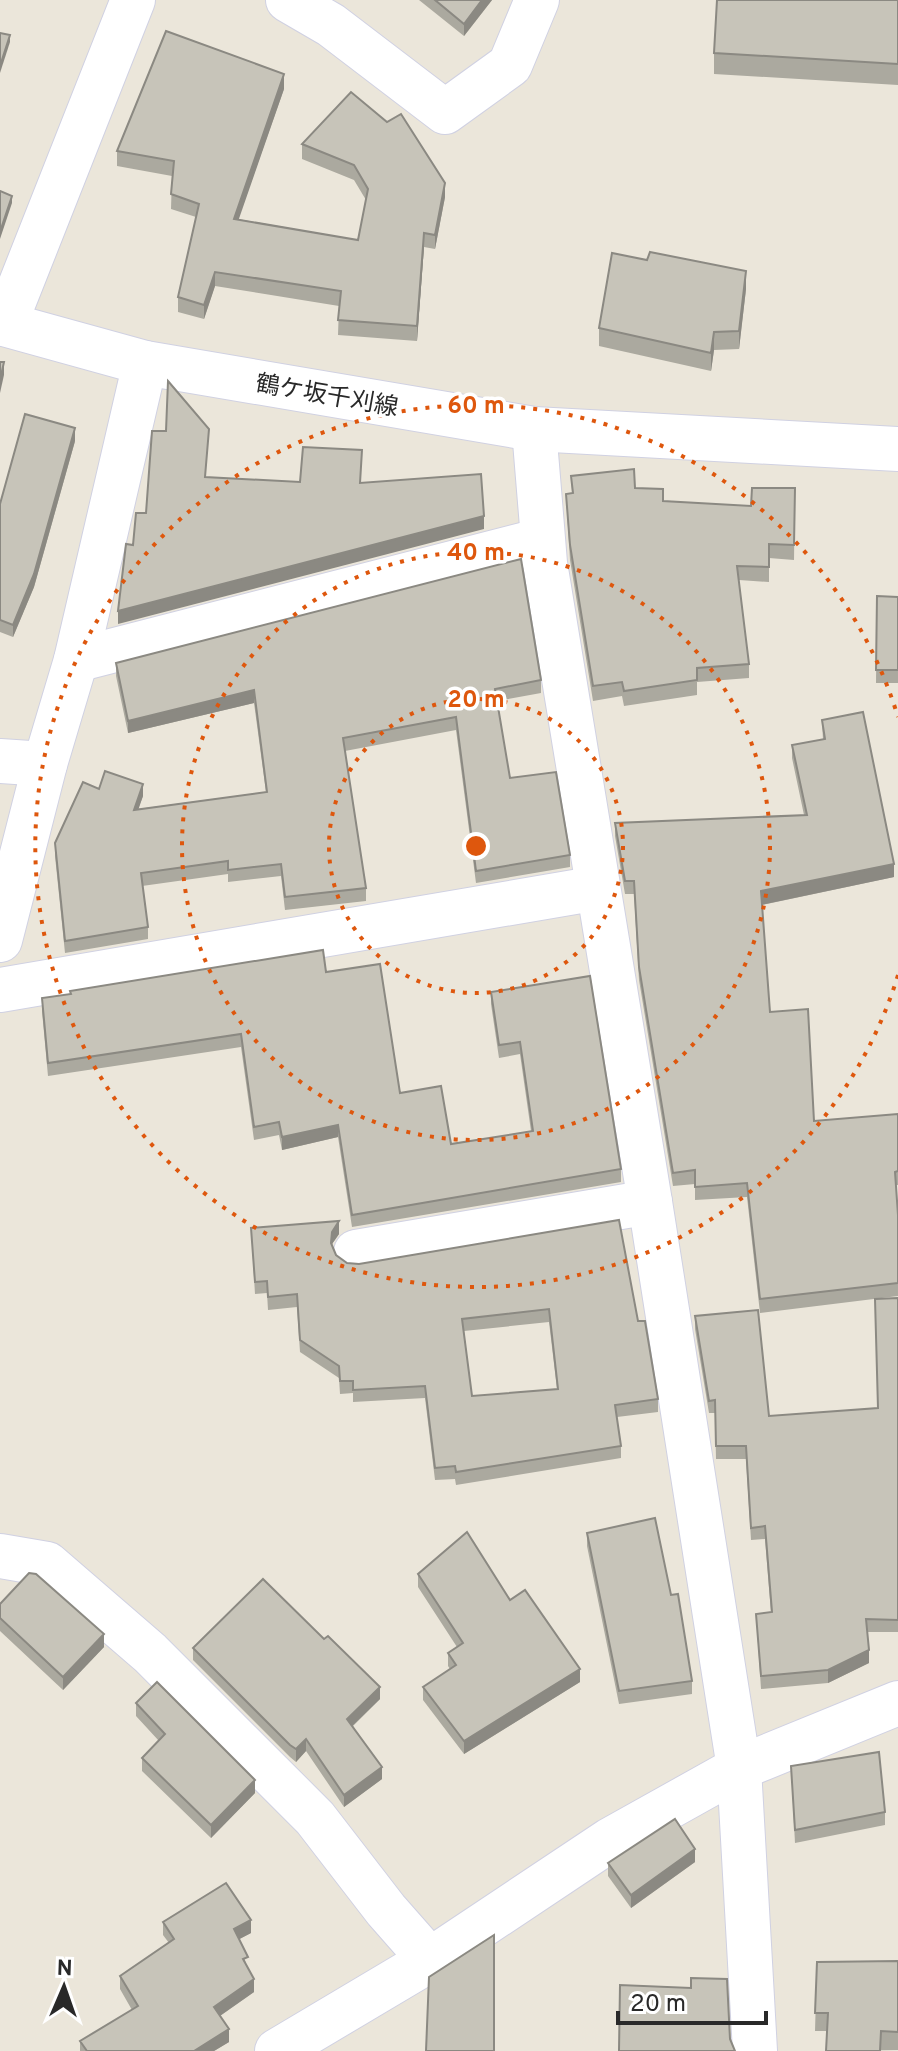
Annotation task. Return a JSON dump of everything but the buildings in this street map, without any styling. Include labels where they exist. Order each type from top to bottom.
[{"type":"street","points":[[2,323],[133,0]]},
{"type":"street","points":[[288,0],[331,25],[445,112],[510,65],[537,0]]},
{"type":"street","name":"鶴ケ坂千刈線","points":[[2,323],[145,363],[534,429],[898,449]]},
{"type":"street","points":[[0,940],[45,764],[76,660],[145,363]]},
{"type":"street","points":[[534,429],[542,540],[739,1768],[755,2051]]},
{"type":"street","points":[[76,660],[542,540]]},
{"type":"street","points":[[0,761],[45,764]]},
{"type":"street","points":[[0,990],[598,888]]},
{"type":"street","points":[[356,1252],[650,1202]]},
{"type":"street","points":[[0,1556],[47,1564],[150,1653],[315,1818],[386,1910],[430,1960]]},
{"type":"street","points":[[277,2051],[430,1960],[610,1840],[739,1768],[898,1703]]}]
